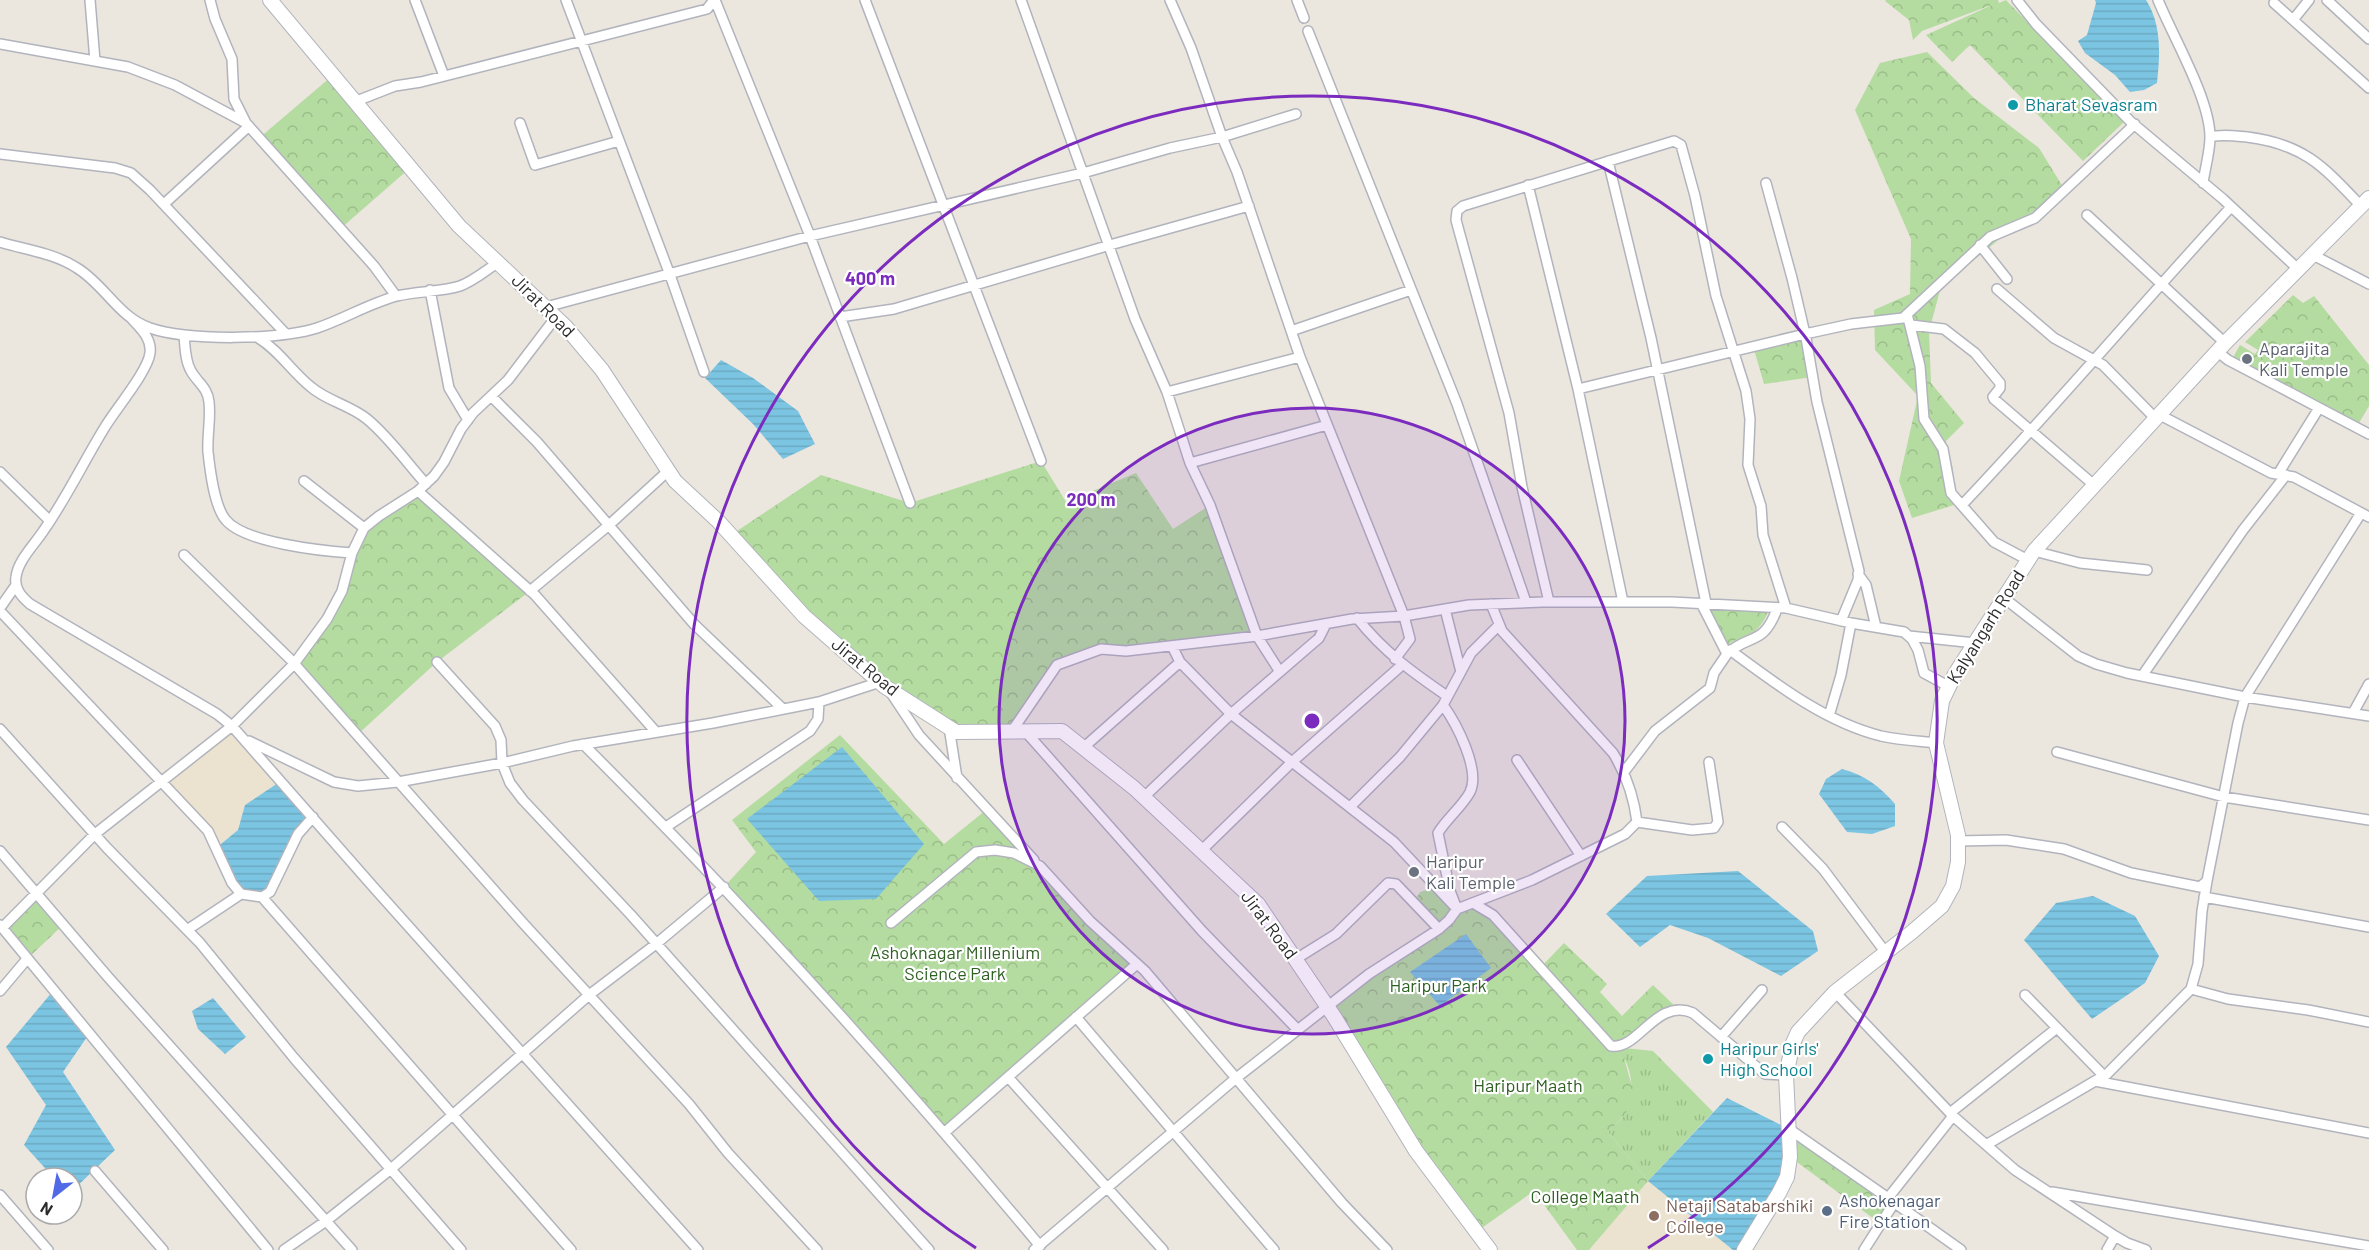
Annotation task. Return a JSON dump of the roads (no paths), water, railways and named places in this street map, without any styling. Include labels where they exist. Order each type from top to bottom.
[{"type":"main road","name":"Jirat Road","points":[[270,0],[459,226],[556,317],[602,370],[675,481],[719,522],[804,616],[884,685],[956,732],[1062,731],[1144,797],[1258,903],[1328,1007],[1416,1151],[1490,1250]]},
{"type":"main road","name":"Kalyangarh Road","points":[[1744,1250],[1787,1176],[1790,1157],[1786,1075],[1793,1043],[1798,1032],[1835,992],[1942,906],[1953,886],[1958,862],[1958,841],[1948,783],[1936,743],[1942,701],[1948,686],[2031,555],[2221,348],[2365,202]]},
{"type":"street","points":[[90,0],[95,61]]},
{"type":"street","points":[[210,0],[215,19],[232,59],[234,99],[247,125],[366,257],[396,296]]},
{"type":"street","points":[[415,0],[444,76]]},
{"type":"street","points":[[566,0],[670,275],[704,372]]},
{"type":"street","points":[[354,102],[395,86],[444,76],[707,9],[715,0],[810,236],[910,503]]},
{"type":"street","points":[[865,0],[1041,461]]},
{"type":"street","points":[[1021,0],[1135,319],[1167,392],[1190,464],[1210,505],[1257,636],[1280,672]]},
{"type":"street","points":[[1170,0],[1191,48],[1222,137],[1237,172],[1300,357],[1404,616],[1410,639],[1399,662],[1202,850]]},
{"type":"street","points":[[1297,0],[1304,18]]},
{"type":"street","points":[[2017,0],[2067,57],[2135,124],[2298,269]]},
{"type":"street","points":[[2158,0],[2196,84],[2210,137],[2203,183]]},
{"type":"street","points":[[2293,20],[2310,0]]},
{"type":"street","points":[[2327,0],[2369,39]]},
{"type":"street","points":[[2274,3],[2369,88]]},
{"type":"street","points":[[1308,31],[1457,405],[1526,602]]},
{"type":"street","points":[[0,44],[95,61],[158,77],[247,125]]},
{"type":"street","points":[[546,307],[810,236],[1083,173],[1170,148],[1222,137],[1296,114]]},
{"type":"street","points":[[520,123],[535,165],[619,141]]},
{"type":"street","points":[[1578,389],[1805,334],[1851,324],[1903,318],[1980,245],[1999,232],[2036,218],[2135,124]]},
{"type":"street","points":[[164,204],[247,125]]},
{"type":"street","points":[[2210,137],[2232,136],[2271,140],[2292,147],[2312,158],[2365,202]]},
{"type":"street","points":[[1549,602],[1522,487],[1509,413],[1456,220],[1458,211],[1463,206],[1674,141],[1681,145],[1695,196],[1716,296],[1746,390],[1750,419],[1748,465],[1761,506],[1763,535],[1782,608],[1756,639],[1728,652],[1714,673],[1710,688],[1655,731],[1624,772]]},
{"type":"street","points":[[0,154],[125,170],[139,179],[164,204],[286,334]]},
{"type":"street","points":[[1608,161],[1658,369],[1703,603],[1728,652],[1829,716],[1854,728],[1883,736],[1936,743]]},
{"type":"street","points":[[1766,183],[1792,278],[1817,402],[1858,574],[1858,580],[1841,621]]},
{"type":"street","points":[[1528,185],[1578,389],[1623,602]]},
{"type":"street","points":[[840,317],[894,309],[1249,206]]},
{"type":"street","points":[[1962,505],[2032,431],[2160,284],[2231,207]]},
{"type":"street","points":[[2087,215],[2160,284],[2221,348],[2228,360],[2369,434]]},
{"type":"street","points":[[0,242],[62,259],[79,268],[131,318],[145,333],[150,343],[150,354],[146,366],[105,428],[50,521],[18,568],[16,585],[0,609],[208,831],[232,883],[241,894]]},
{"type":"street","points":[[1980,245],[2007,279]]},
{"type":"street","points":[[2313,255],[2369,284]]},
{"type":"street","points":[[131,318],[148,327],[184,335],[257,338],[286,334],[317,328],[396,296],[470,282],[499,262]]},
{"type":"street","points":[[1986,1145],[2104,1076],[2151,1032],[2191,989],[2198,964],[2204,897],[2245,697],[2365,515],[2294,477],[2271,473],[2158,417],[2103,365],[2054,338],[1997,289]]},
{"type":"street","points":[[430,290],[449,388],[468,420]]},
{"type":"street","points":[[1291,331],[1412,290]]},
{"type":"street","points":[[1907,314],[1920,366],[1924,419],[1943,448],[1951,493],[1994,542],[2031,555],[2146,570]]},
{"type":"street","points":[[268,1250],[1,927],[38,894],[95,834],[232,726],[294,664],[314,639],[342,591],[352,553],[364,528],[426,484],[444,462],[468,420],[519,368],[556,317]]},
{"type":"street","points":[[1911,325],[1944,328],[1975,354],[2000,383],[1994,399],[2094,485]]},
{"type":"street","points":[[184,335],[190,370],[208,395],[207,436],[210,467],[225,520],[245,532],[280,544],[352,553]]},
{"type":"street","points":[[257,338],[277,350],[313,389],[348,406],[368,420],[426,484]]},
{"type":"street","points":[[1167,392],[1300,357]]},
{"type":"street","points":[[491,396],[537,442],[694,624],[783,709]]},
{"type":"street","points":[[2142,676],[2282,475],[2319,408]]},
{"type":"street","points":[[1190,464],[1327,425]]},
{"type":"street","points":[[530,591],[609,525],[668,471]]},
{"type":"street","points":[[0,472],[50,521]]},
{"type":"street","points":[[304,481],[364,528]]},
{"type":"street","points":[[418,491],[530,591],[656,732]]},
{"type":"street","points":[[184,555],[294,664],[689,1104],[728,1153],[817,1250]]},
{"type":"street","points":[[1858,574],[1866,585],[1876,627]]},
{"type":"street","points":[[16,585],[22,597],[30,604],[217,714],[232,726],[698,1250]]},
{"type":"street","points":[[2004,598],[2078,656],[2096,664],[2245,697],[2369,717]]},
{"type":"street","points":[[1298,1030],[1202,931],[1019,731],[1057,665],[1101,649],[1126,651],[1257,636],[1357,618],[1404,616],[1468,605],[1526,602],[1703,603],[1782,608],[1904,632],[1918,650],[1924,673],[1948,686]]},
{"type":"street","points":[[583,744],[666,826],[819,989],[944,1133],[1038,1248],[1235,1079],[1369,974],[1439,929],[1457,909],[1532,880],[1624,834],[1636,822],[1635,808],[1624,772],[1613,753],[1502,631],[1491,604]]},
{"type":"street","points":[[1445,609],[1461,672]]},
{"type":"street","points":[[1357,618],[1375,641],[1445,700],[1471,761],[1473,776],[1471,791],[1438,833],[1450,891],[1457,909]]},
{"type":"street","points":[[1829,716],[1841,675],[1851,623]]},
{"type":"street","points":[[1144,797],[1231,714],[1319,638],[1326,624]]},
{"type":"street","points":[[1350,807],[1400,757],[1445,700],[1471,653],[1499,625]]},
{"type":"street","points":[[1909,636],[1975,643]]},
{"type":"street","points":[[1172,646],[1180,662],[1231,714],[1394,842],[1457,909]]},
{"type":"street","points":[[437,662],[495,726],[501,740],[502,763],[510,783],[523,800],[656,944],[785,1092],[928,1250]]},
{"type":"street","points":[[1083,748],[1180,662]]},
{"type":"street","points":[[2353,713],[2369,684]]},
{"type":"street","points":[[243,738],[334,782],[358,786],[398,782],[502,763],[583,744],[819,702],[884,685],[909,722],[957,778],[1090,921],[1137,964],[1342,1203],[1387,1250]]},
{"type":"street","points":[[666,826],[810,731],[818,719],[819,702]]},
{"type":"street","points":[[949,727],[957,778]]},
{"type":"street","points":[[0,729],[95,834],[187,930],[294,1058],[461,1250]]},
{"type":"street","points":[[2057,752],[2224,797],[2369,820]]},
{"type":"street","points":[[1517,760],[1581,856]]},
{"type":"street","points":[[1636,822],[1692,830],[1714,828],[1718,822],[1709,762]]},
{"type":"street","points":[[187,930],[241,894],[262,897],[270,892],[298,834],[313,817]]},
{"type":"street","points":[[1782,827],[1823,868],[1886,953]]},
{"type":"street","points":[[1958,841],[2017,842],[2064,849],[2142,876],[2200,887],[2207,881]]},
{"type":"street","points":[[891,923],[976,852],[995,850],[1014,853],[1040,866]]},
{"type":"street","points":[[0,851],[116,986],[352,1250]]},
{"type":"street","points":[[1296,959],[1336,934],[1388,883],[1396,884],[1439,929]]},
{"type":"street","points":[[284,1250],[326,1221],[391,1169],[589,995],[656,944],[723,887]]},
{"type":"street","points":[[262,897],[571,1250]]},
{"type":"street","points":[[2204,897],[2369,927]]},
{"type":"street","points":[[1473,903],[1493,915],[1611,1046],[1622,1045],[1662,1015],[1678,1009],[1693,1013],[1765,1074],[1786,1075]]},
{"type":"street","points":[[0,991],[27,959]]},
{"type":"street","points":[[944,1133],[1137,964]]},
{"type":"street","points":[[2191,989],[2228,999],[2308,1010],[2369,1022]]},
{"type":"street","points":[[1721,1037],[1762,990]]},
{"type":"street","points":[[1835,992],[1952,1114],[2015,1170],[2115,1236],[2146,1250]]},
{"type":"street","points":[[2025,995],[2104,1076]]},
{"type":"street","points":[[1076,1017],[1274,1250]]},
{"type":"street","points":[[1864,1250],[1891,1200],[1952,1114],[2057,1028]]},
{"type":"street","points":[[1008,1077],[1163,1250]]},
{"type":"street","points":[[2094,1081],[2369,1133]]},
{"type":"street","points":[[1789,1129],[1961,1250]]},
{"type":"street","points":[[95,1171],[163,1250]]},
{"type":"street","points":[[2048,1192],[2369,1246]]},
{"type":"street","points":[[0,1195],[48,1250]]},
{"type":"street","points":[[2107,1250],[2115,1236]]},
{"type":"water","points":[[2095,0],[2146,0],[2157,30],[2159,51],[2157,83],[2144,90],[2130,92],[2115,75],[2085,53],[2078,41],[2087,35]]},
{"type":"water","points":[[721,360],[753,378],[798,411],[815,444],[783,459],[753,424],[705,378]]},
{"type":"water","points":[[842,747],[924,844],[876,899],[819,901],[747,819]]},
{"type":"water","points":[[1842,769],[1865,778],[1895,804],[1895,826],[1872,834],[1847,832],[1819,794],[1826,779]]},
{"type":"water","points":[[281,781],[313,817],[262,897],[241,894],[215,849],[238,830],[245,805]]},
{"type":"water","points":[[1738,871],[1813,931],[1818,951],[1781,976],[1708,938],[1670,925],[1640,947],[1606,914],[1647,876]]},
{"type":"water","points":[[2093,896],[2135,916],[2159,956],[2145,983],[2092,1019],[2024,940],[2056,903]]},
{"type":"water","points":[[1466,934],[1491,968],[1440,1006],[1410,972]]},
{"type":"water","points":[[53,991],[89,1034],[63,1072],[115,1150],[84,1180],[84,1166],[43,1166],[24,1145],[46,1105],[6,1047]]},
{"type":"water","points":[[213,998],[246,1037],[225,1054],[198,1029],[192,1011]]},
{"type":"water","points":[[1727,1098],[1789,1129],[1790,1157],[1744,1250],[1733,1250],[1648,1181]]},
{"type":"place","name":"Bharat Sevasram","points":[[2013,105]]},
{"type":"place","name":"Aparajita Kali Temple","points":[[2247,359]]},
{"type":"place","name":"Haripur Kali Temple","points":[[1414,872]]},
{"type":"place","name":"Haripur Girls' High School","points":[[1708,1059]]},
{"type":"place","name":"Ashokenagar Fire Station","points":[[1827,1211]]},
{"type":"place","name":"Netaji Satabarshiki College","points":[[1654,1216]]},
{"type":"park label","name":"Ashoknagar Millenium Science Park","points":[[955,963]]},
{"type":"park label","name":"Haripur Park","points":[[1438,986]]},
{"type":"park label","name":"Haripur Maath","points":[[1528,1086]]},
{"type":"park label","name":"College Maath","points":[[1585,1197]]}]
